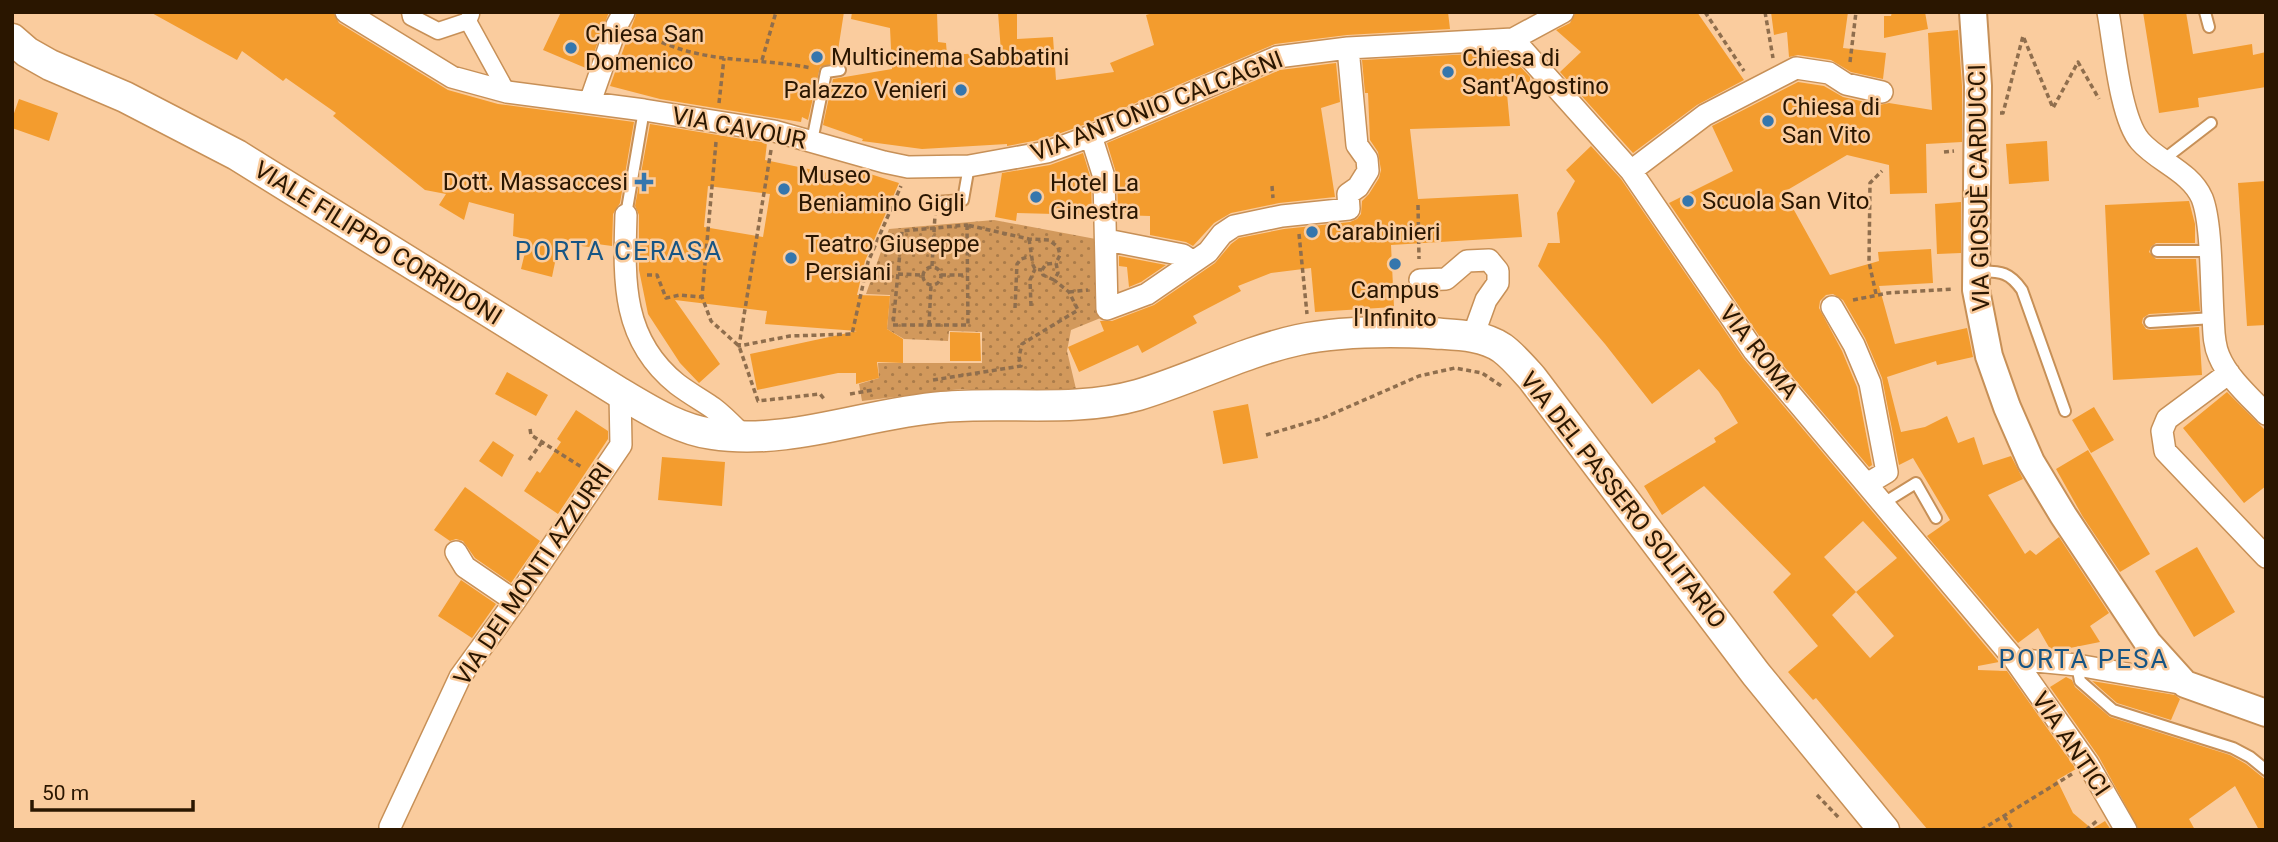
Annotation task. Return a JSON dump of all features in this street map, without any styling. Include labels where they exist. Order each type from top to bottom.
[{"type":"main road","name":"VIALE FILIPPO CORRIDONI","points":[[12,39],[27,52],[50,65],[125,97],[237,155],[620,393],[678,426],[709,434],[745,438]]},
{"type":"main road","name":"VIA DEL PASSERO SOLITARIO","points":[[745,438],[940,407],[990,404],[1069,405],[1136,395],[1298,341],[1347,333],[1473,336],[1501,348],[1532,378],[1756,674],[1884,830]]},
{"type":"street","name":"VIA CAVOUR","points":[[346,12],[452,77],[507,92],[590,102],[774,131],[908,167],[969,166]]},
{"type":"street","points":[[410,12],[411,17],[438,31],[470,17],[507,92]]},
{"type":"street","points":[[1513,39],[1563,12]]},
{"type":"street","name":"VIA GIOSUÈ CARDUCCI","points":[[1973,12],[1977,114],[1976,281],[1978,310],[1989,356],[2007,407],[2031,461],[2063,515],[2148,643],[2185,684]]},
{"type":"street","points":[[2108,12],[2124,105],[2139,139],[2182,173],[2194,185],[2202,199],[2207,224],[2214,339],[2219,357],[2229,373],[2266,414]]},
{"type":"street","points":[[590,102],[621,18]]},
{"type":"street","name":"VIA ANTONIO CALCAGNI","points":[[969,166],[1047,152],[1277,57],[1348,48],[1513,39]]},
{"type":"street","name":"VIA ROMA","points":[[1513,39],[1631,171],[1754,351],[2014,659]]},
{"type":"street","points":[[1091,136],[1104,177],[1107,309],[1147,294],[1208,252],[1222,234],[1234,226],[1349,209],[1348,194],[1359,187],[1368,170],[1367,159],[1357,145],[1348,48]]},
{"type":"street","points":[[1631,171],[1705,115],[1796,68],[1829,73],[1846,84],[1882,92]]},
{"type":"street","points":[[626,215],[625,290],[633,319],[649,356],[676,383],[716,410],[745,438]]},
{"type":"street","points":[[1107,240],[1183,255],[1193,262]]},
{"type":"street","points":[[1420,280],[1446,279],[1467,261],[1489,260],[1498,271],[1498,284],[1486,300],[1473,336]]},
{"type":"street","points":[[1832,307],[1854,345],[1870,383],[1887,472],[1867,484]]},
{"type":"street","points":[[2229,373],[2167,419],[2162,431],[2165,451],[2266,557]]},
{"type":"street","name":"VIA DEI MONTI AZZURRI","points":[[390,827],[460,677],[621,445],[620,393]]},
{"type":"street","points":[[456,552],[465,567],[515,601]]},
{"type":"street","points":[[2014,659],[2077,665],[2185,684],[2266,713]]},
{"type":"street","name":"VIA ANTICI","points":[[2014,659],[2088,764],[2126,830]]},
{"type":"lane","points":[[2205,12],[2209,27]]},
{"type":"lane","points":[[811,141],[826,72],[840,70]]},
{"type":"lane","points":[[626,215],[644,110]]},
{"type":"lane","points":[[2163,160],[2211,122]]},
{"type":"lane","points":[[936,202],[963,200],[969,166]]},
{"type":"lane","points":[[2157,251],[2209,251]]},
{"type":"lane","points":[[1976,281],[2004,272],[2014,279],[2022,290],[2065,411]]},
{"type":"lane","points":[[2150,322],[2213,318]]},
{"type":"lane","points":[[1882,504],[1916,483],[1936,518]]},
{"type":"lane","points":[[2077,665],[2080,681],[2113,710],[2233,748],[2266,770]]},
{"type":"path","points":[[762,60],[776,12]]},
{"type":"path","points":[[1705,12],[1755,88]]},
{"type":"path","points":[[1765,12],[1777,77]]},
{"type":"path","points":[[1846,84],[1856,12]]},
{"type":"path","points":[[621,18],[694,53],[762,60],[826,72]]},
{"type":"path","points":[[1977,114],[2003,113],[2023,36],[2053,108],[2078,62],[2103,105]]},
{"type":"path","points":[[724,58],[702,298],[711,321],[739,346],[758,401],[820,394],[825,400]]},
{"type":"path","points":[[739,346],[774,131]]},
{"type":"path","points":[[739,346],[790,336],[852,334],[868,262],[908,167]]},
{"type":"path","points":[[1882,171],[1870,183],[1869,261],[1876,294],[1951,289],[1976,281]]},
{"type":"path","points":[[932,266],[936,202]]},
{"type":"path","points":[[1418,205],[1420,280]]},
{"type":"path","points":[[1297,215],[1309,339]]},
{"type":"path","points":[[967,225],[968,326],[893,324],[902,231],[967,225],[1028,239],[1049,240],[1058,247],[1060,255],[1054,281]]},
{"type":"path","points":[[1028,239],[1035,269],[1030,280],[1031,306]]},
{"type":"path","points":[[1014,307],[1017,264],[1021,259],[1031,256]]},
{"type":"path","points":[[1042,270],[1046,264],[1056,263]]},
{"type":"path","points":[[932,266],[938,268],[941,275],[937,284],[931,285],[925,283],[922,275],[927,267],[932,266]]},
{"type":"path","points":[[1035,269],[1042,270]]},
{"type":"path","points":[[928,381],[1021,366],[1019,357],[1022,344],[1078,310],[1069,292],[1044,275],[1042,270]]},
{"type":"path","points":[[898,274],[922,275]]},
{"type":"path","points":[[657,275],[666,298],[680,295],[702,298]]},
{"type":"path","points":[[941,275],[967,275]]},
{"type":"path","points":[[929,325],[931,285]]},
{"type":"path","points":[[1266,435],[1323,418],[1419,376],[1455,368],[1482,373],[1508,390]]},
{"type":"path","points":[[862,391],[876,389]]},
{"type":"path","points":[[530,429],[531,435],[599,479]]},
{"type":"path","points":[[529,460],[542,442]]},
{"type":"path","points":[[1981,830],[2088,764]]},
{"type":"path","points":[[1817,795],[1842,821]]},
{"type":"path","points":[[2004,816],[2013,830]]},
{"type":"shaded area","points":[[994,220],[1101,240],[1103,317],[1071,330],[1067,351],[1076,389],[960,389],[862,401],[859,384],[879,378],[878,363],[982,363],[982,332],[949,331],[948,341],[904,339],[887,329],[890,295],[866,294],[889,229]]},
{"type":"building","points":[[150,12],[333,12],[339,23],[448,90],[498,104],[634,122],[620,203],[613,214],[612,246],[597,244],[596,248],[559,243],[552,277],[521,269],[528,240],[513,236],[514,214],[469,202],[464,220],[439,205],[446,194],[425,190],[333,116],[336,113],[286,78],[283,81],[242,51],[237,60]]},
{"type":"building","points":[[561,12],[609,12],[588,69],[543,50]]},
{"type":"building","points":[[637,12],[844,12],[836,63],[820,67],[808,120],[802,117],[801,122],[660,99],[610,86]]},
{"type":"building","points":[[852,12],[937,12],[938,42],[946,43],[947,55],[1001,52],[998,12],[1017,12],[1017,39],[1053,37],[1056,80],[1114,72],[1110,63],[1154,45],[1146,15],[1156,12],[1448,12],[1450,29],[1347,35],[1275,44],[1086,124],[1044,139],[1007,146],[922,149],[862,141],[863,139],[823,125],[833,79],[892,69],[890,28],[851,19]]},
{"type":"building","points":[[1576,12],[1697,12],[1744,80],[1697,105],[1633,153],[1560,72],[1581,52],[1556,30],[1570,23]]},
{"type":"building","points":[[1771,12],[1848,12],[1843,48],[1886,53],[1883,79],[1851,72],[1831,60],[1798,55],[1789,57],[1787,32],[1774,35]]},
{"type":"building","points":[[1892,12],[1925,12],[1928,29],[1884,38],[1884,16],[1891,16]]},
{"type":"building","points":[[2143,12],[2186,12],[2193,54],[2252,44],[2253,55],[2266,52],[2266,87],[2198,98],[2199,107],[2159,113]]},
{"type":"building","points":[[1958,30],[1962,142],[1926,144],[1927,193],[1890,194],[1889,165],[1847,155],[1784,192],[1830,275],[1879,261],[1878,252],[1931,249],[1933,283],[1879,286],[1895,344],[1967,328],[1973,357],[1937,365],[1936,361],[1887,377],[1901,432],[1925,427],[1947,416],[1958,443],[1974,437],[1983,465],[2011,456],[2023,479],[1988,495],[2025,554],[2030,550],[2036,555],[2059,537],[2109,613],[2090,626],[2100,642],[2060,650],[2050,649],[2038,628],[2018,643],[1927,536],[1950,520],[1913,458],[1899,465],[1882,378],[1865,338],[1843,300],[1833,294],[1826,295],[1820,301],[1819,308],[1857,387],[1872,465],[1869,467],[1764,343],[1669,203],[1733,171],[1712,126],[1798,82],[1824,86],[1843,97],[1879,105],[1889,103],[1932,110],[1928,33]]},
{"type":"building","points":[[1507,52],[1530,77],[1530,82],[1506,83],[1510,126],[1410,129],[1418,199],[1518,194],[1522,237],[1391,245],[1394,307],[1315,312],[1311,268],[1271,273],[1238,286],[1241,291],[1193,316],[1197,323],[1142,353],[1138,345],[1079,372],[1068,347],[1104,331],[1100,321],[1112,321],[1154,305],[1215,263],[1239,238],[1357,219],[1361,214],[1362,201],[1379,178],[1381,170],[1378,152],[1370,140],[1368,93],[1365,93],[1362,60]]},
{"type":"building","points":[[1336,63],[1340,102],[1321,108],[1335,197],[1279,203],[1231,213],[1214,223],[1193,246],[1186,242],[1150,235],[1150,216],[1118,215],[1117,176],[1107,143],[1280,70]]},
{"type":"building","points":[[19,99],[58,113],[49,141],[12,128],[12,119]]},
{"type":"building","points":[[650,124],[767,143],[765,160],[852,178],[854,169],[899,183],[865,261],[857,295],[890,296],[887,329],[903,339],[903,363],[877,362],[879,378],[856,384],[856,373],[838,373],[757,390],[750,354],[857,331],[765,324],[767,311],[675,300],[720,364],[699,383],[680,363],[648,314],[639,270],[639,215],[635,206]],"holes":[[[708,186],[770,194],[763,237],[704,227]]]},
{"type":"building","points":[[2047,141],[2049,181],[2009,184],[2006,144]]},
{"type":"building","points":[[1591,146],[1621,179],[1744,359],[1999,662],[1978,666],[1978,670],[2007,671],[2076,769],[2057,780],[2073,813],[2092,829],[2105,821],[2111,830],[1928,830],[1816,698],[1813,700],[1788,672],[1818,646],[1773,592],[1791,574],[1704,486],[1662,515],[1644,486],[1716,442],[1714,438],[1738,423],[1719,392],[1699,369],[1652,404],[1538,266],[1548,243],[1560,243],[1557,213],[1575,181],[1566,170]],"holes":[[[1863,521],[1897,558],[1856,592],[1824,557]],[[1856,592],[1894,636],[1870,658],[1832,615]]]},
{"type":"building","name":"Hotel La Ginestra","points":[[1083,153],[1091,179],[1092,215],[1017,213],[1016,221],[995,217],[1002,173],[1050,165]]},
{"type":"building","points":[[2266,181],[2266,325],[2247,326],[2238,183]]},
{"type":"building","points":[[2189,201],[2195,224],[2195,243],[2156,243],[2149,252],[2156,259],[2196,259],[2200,311],[2149,314],[2143,318],[2142,323],[2146,329],[2151,330],[2199,327],[2202,375],[2113,380],[2105,205]]},
{"type":"building","points":[[1961,202],[1961,253],[1937,254],[1935,204]]},
{"type":"building","points":[[1119,256],[1166,265],[1129,287],[1127,267],[1119,266]]},
{"type":"building","points":[[950,332],[980,333],[981,361],[950,361]]},
{"type":"building","points":[[507,372],[548,395],[536,416],[495,394]]},
{"type":"building","points":[[2227,392],[2266,431],[2266,486],[2244,503],[2183,428]]},
{"type":"building","points":[[1248,404],[1258,458],[1223,464],[1213,411]]},
{"type":"building","points":[[2094,407],[2114,440],[2091,453],[2072,420]]},
{"type":"building","points":[[576,410],[608,431],[608,439],[558,514],[524,491],[561,442],[557,439]]},
{"type":"building","points":[[493,441],[514,455],[502,477],[479,461]]},
{"type":"building","points":[[2088,450],[2150,554],[2120,572],[2083,517],[2056,469]]},
{"type":"building","points":[[662,457],[725,462],[722,506],[658,500]]},
{"type":"building","points":[[465,487],[540,541],[511,583],[475,558],[463,541],[450,541],[434,530]]},
{"type":"building","points":[[2197,547],[2235,612],[2194,637],[2155,571]]},
{"type":"building","points":[[461,580],[496,604],[472,638],[438,616]]},
{"type":"building","points":[[2066,677],[2110,717],[2230,755],[2246,764],[2266,780],[2266,830],[2259,830],[2235,786],[2189,819],[2195,830],[2139,830],[2099,757],[2050,687]]},
{"type":"building","points":[[2092,681],[2175,695],[2180,699],[2171,720],[2117,703]]},
{"type":"place","name":"Chiesa San Domenico","points":[[571,48]]},
{"type":"place","name":"Multicinema Sabbatini","points":[[817,57]]},
{"type":"place","name":"Chiesa di Sant'Agostino","points":[[1448,72]]},
{"type":"place","name":"Palazzo Venieri","points":[[961,90]]},
{"type":"place","name":"Chiesa di San Vito","points":[[1768,121]]},
{"type":"place","name":"Dott. Massaccesi","points":[[644,182]]},
{"type":"place","name":"Museo Beniamino Gigli","points":[[784,189]]},
{"type":"place","name":"Hotel La Ginestra","points":[[1036,197]]},
{"type":"place","name":"Scuola San Vito","points":[[1688,201]]},
{"type":"place","name":"Carabinieri","points":[[1312,232]]},
{"type":"place","name":"Teatro Giuseppe Persiani","points":[[791,258]]},
{"type":"place","name":"Campus l'Infinito","points":[[1395,264]]},
{"type":"district","name":"PORTA CERASA","points":[[619,251]]},
{"type":"district","name":"PORTA PESA","points":[[2084,659]]}]
